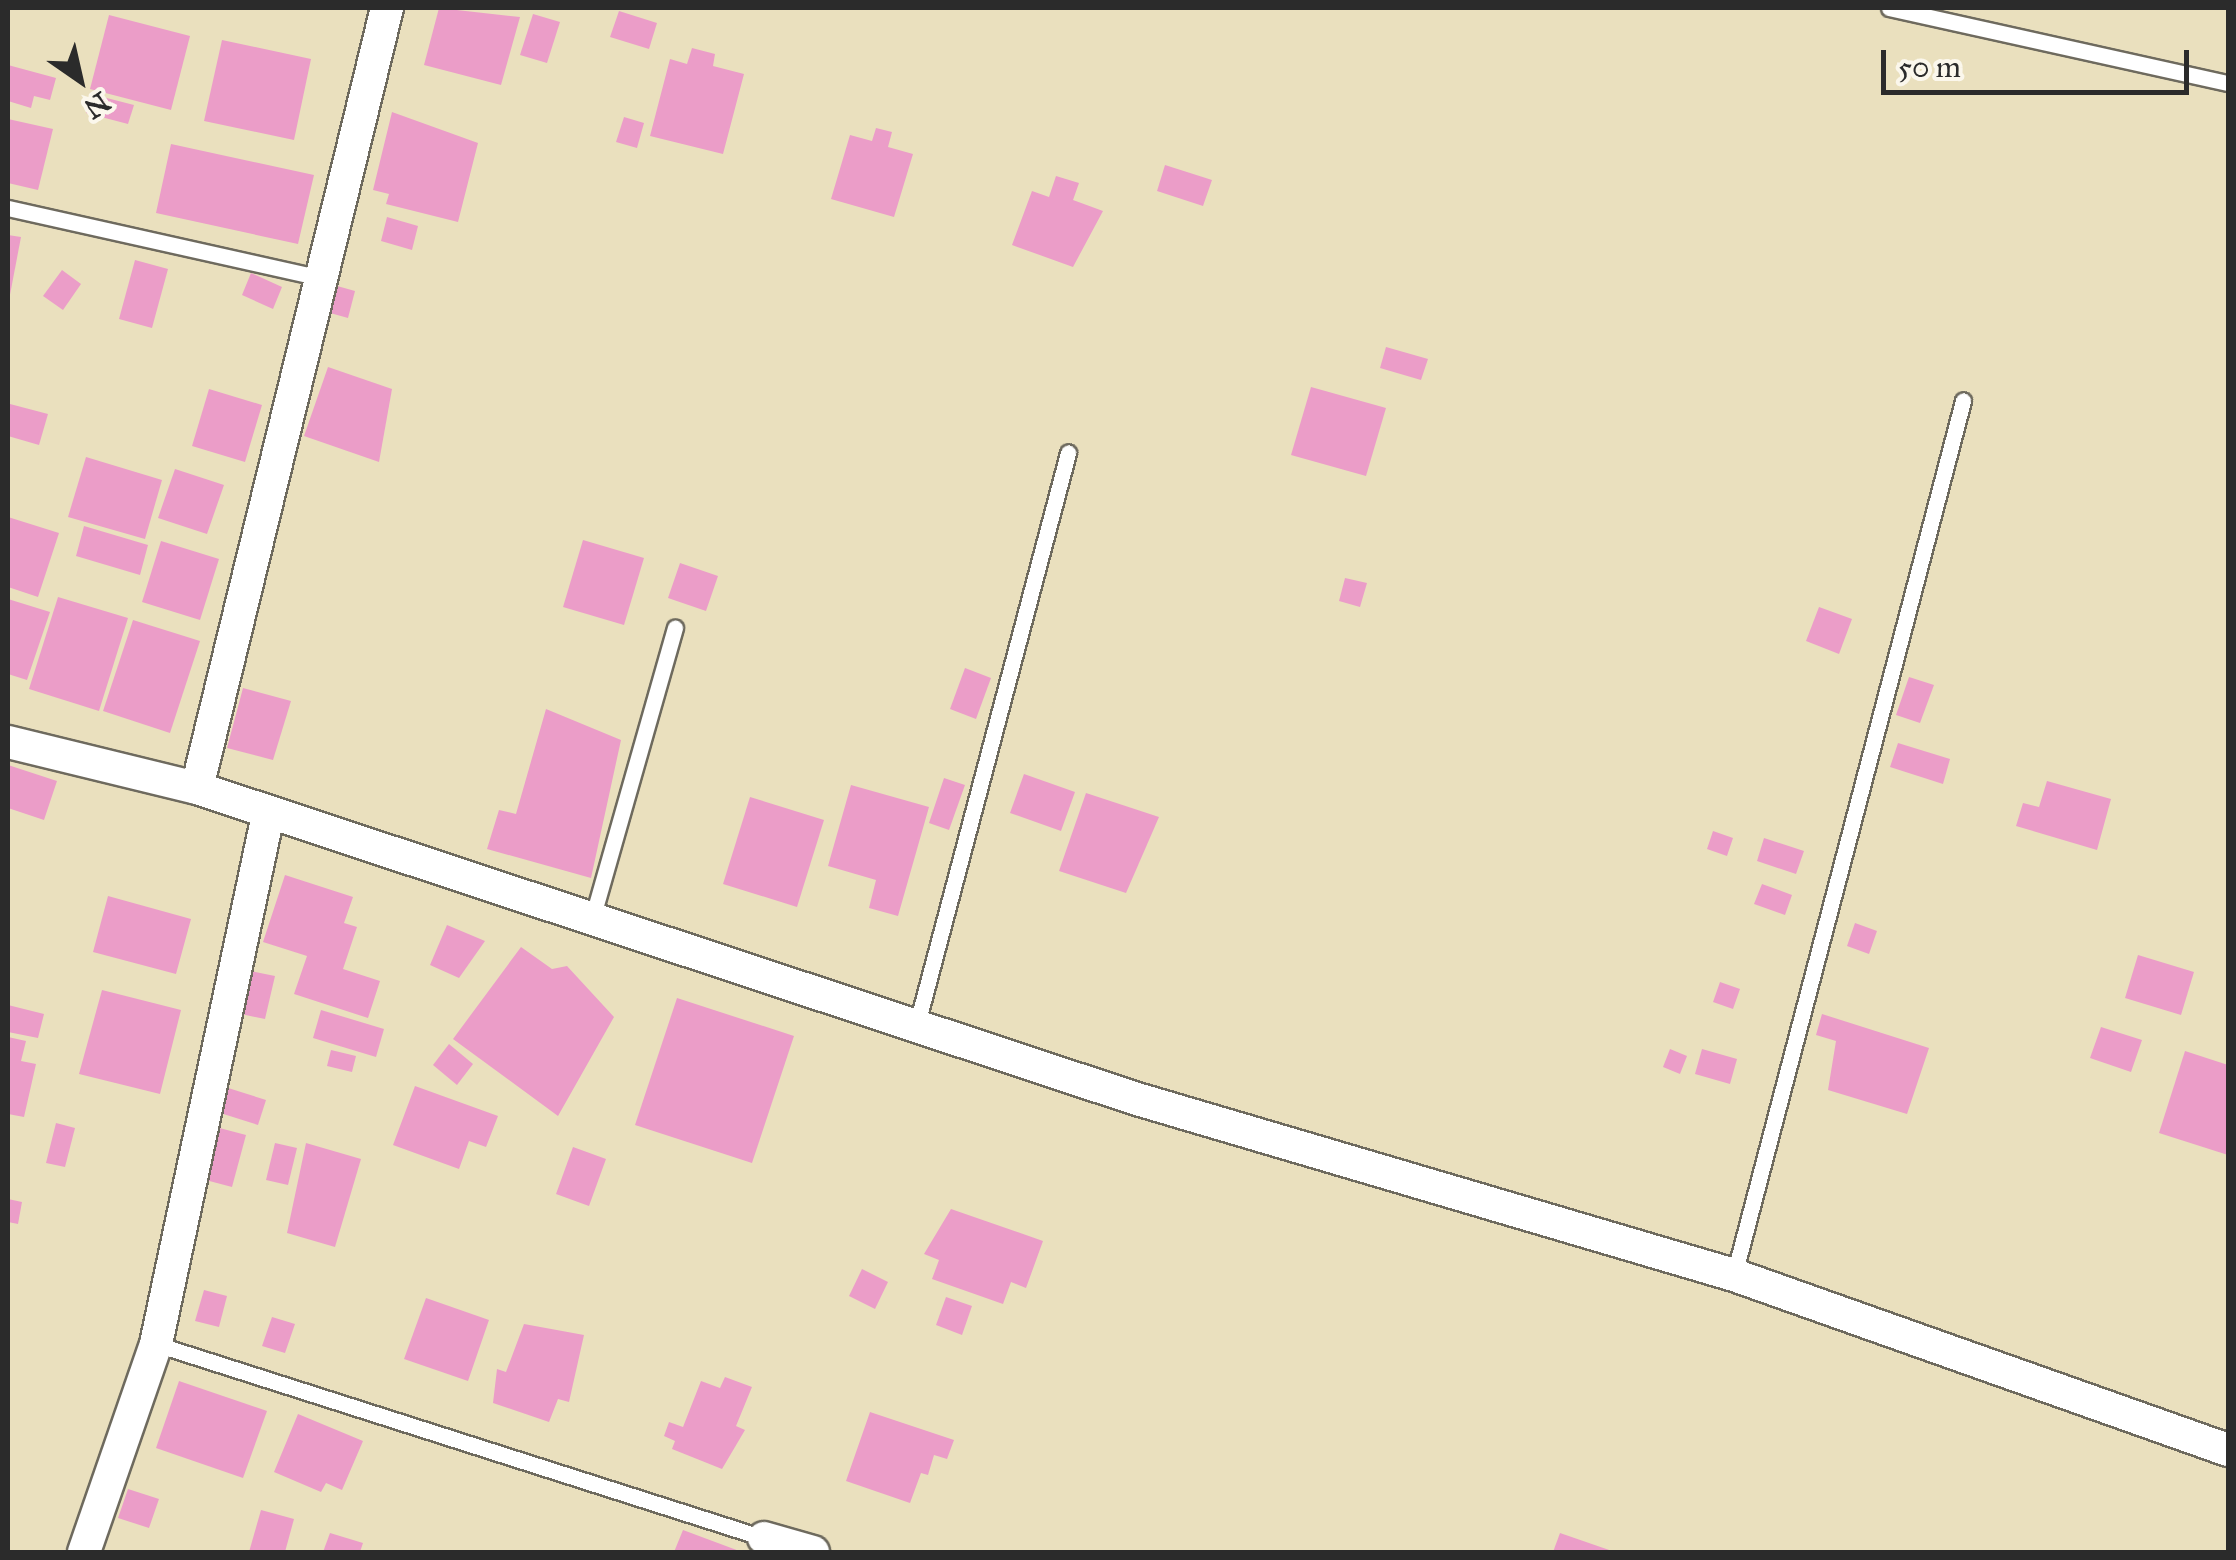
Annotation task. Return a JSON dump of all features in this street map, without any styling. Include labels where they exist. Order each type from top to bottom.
[{"type":"street","points":[[197,788],[387,8]]},
{"type":"street","points":[[8,742],[197,788],[268,815],[918,1020],[1136,1100],[1734,1275],[2228,1450]]},
{"type":"street","points":[[84,1552],[156,1344],[268,815]]},
{"type":"street","points":[[764,1538],[813,1552]]},
{"type":"lane","points":[[1888,8],[2228,82]]},
{"type":"lane","points":[[8,208],[320,278]]},
{"type":"lane","points":[[1734,1275],[1963,402]]},
{"type":"lane","points":[[918,1020],[1068,453]]},
{"type":"lane","points":[[592,919],[675,628]]},
{"type":"lane","points":[[156,1344],[764,1538]]},
{"type":"building","points":[[439,8],[520,17],[501,85],[424,65]]},
{"type":"building","points":[[619,11],[657,23],[649,49],[610,37]]},
{"type":"building","points":[[533,14],[560,22],[547,63],[520,55]]},
{"type":"building","points":[[109,15],[190,36],[171,110],[90,89]]},
{"type":"building","points":[[222,40],[311,59],[294,140],[204,121]]},
{"type":"building","points":[[692,48],[715,54],[713,66],[744,74],[723,154],[650,136],[670,59],[687,64]]},
{"type":"building","points":[[8,65],[56,78],[50,100],[34,96],[31,108],[8,101]]},
{"type":"building","points":[[91,94],[134,105],[128,124],[86,113]]},
{"type":"building","points":[[392,112],[478,143],[458,222],[386,204],[389,194],[373,190]]},
{"type":"building","points":[[624,117],[644,123],[637,148],[616,142]]},
{"type":"building","points":[[8,119],[53,129],[38,190],[8,183]]},
{"type":"building","points":[[876,128],[892,132],[888,147],[913,154],[894,217],[831,199],[850,135],[872,141]]},
{"type":"building","points":[[171,144],[314,175],[298,244],[156,213]]},
{"type":"building","points":[[1165,165],[1212,180],[1203,206],[1157,191]]},
{"type":"building","points":[[1056,176],[1079,183],[1073,200],[1103,211],[1073,267],[1012,245],[1032,191],[1049,197]]},
{"type":"building","points":[[387,217],[418,226],[412,250],[381,241]]},
{"type":"building","points":[[8,235],[21,237],[9,300],[8,300]]},
{"type":"building","points":[[135,260],[168,269],[152,328],[119,319]]},
{"type":"building","points":[[62,270],[81,284],[63,310],[43,296]]},
{"type":"building","points":[[251,273],[282,287],[273,309],[242,295]]},
{"type":"building","points":[[330,284],[355,291],[348,318],[323,311]]},
{"type":"building","points":[[1386,347],[1428,359],[1421,380],[1380,368]]},
{"type":"building","points":[[328,367],[392,389],[379,462],[304,436]]},
{"type":"building","points":[[1311,387],[1386,408],[1366,476],[1291,455]]},
{"type":"building","points":[[209,389],[262,405],[245,462],[192,446]]},
{"type":"building","points":[[10,404],[48,414],[39,445],[8,436]]},
{"type":"building","points":[[86,457],[162,480],[145,539],[68,517]]},
{"type":"building","points":[[175,469],[224,485],[207,534],[158,518]]},
{"type":"building","points":[[8,517],[59,533],[38,597],[8,587]]},
{"type":"building","points":[[84,526],[148,545],[140,575],[76,556]]},
{"type":"building","points":[[583,540],[644,558],[624,625],[563,607]]},
{"type":"building","points":[[161,541],[219,559],[200,620],[142,602]]},
{"type":"building","points":[[680,563],[718,576],[706,611],[668,598]]},
{"type":"building","points":[[1345,578],[1367,583],[1360,607],[1339,601]]},
{"type":"building","points":[[58,597],[128,618],[99,711],[29,689]]},
{"type":"building","points":[[8,599],[50,612],[27,680],[8,674]]},
{"type":"building","points":[[1819,607],[1852,619],[1839,654],[1806,641]]},
{"type":"building","points":[[133,620],[200,641],[170,733],[103,711]]},
{"type":"building","points":[[965,668],[991,678],[976,719],[950,709]]},
{"type":"building","points":[[1909,677],[1934,685],[1920,723],[1896,715]]},
{"type":"building","points":[[243,688],[291,701],[273,760],[227,748]]},
{"type":"building","points":[[546,709],[621,740],[591,878],[487,849],[499,810],[516,814]]},
{"type":"building","points":[[1898,743],[1950,759],[1943,784],[1890,767]]},
{"type":"building","points":[[8,765],[57,781],[44,820],[8,808]]},
{"type":"building","points":[[1024,774],[1075,792],[1061,831],[1010,813]]},
{"type":"building","points":[[944,778],[965,785],[949,830],[929,823]]},
{"type":"building","points":[[2047,781],[2111,799],[2097,850],[2016,826],[2023,803],[2039,807]]},
{"type":"building","points":[[851,785],[929,807],[898,916],[869,908],[876,880],[828,866]]},
{"type":"building","points":[[1086,793],[1159,817],[1126,893],[1059,871]]},
{"type":"building","points":[[750,797],[824,820],[797,907],[723,884]]},
{"type":"building","points":[[1713,831],[1733,838],[1727,856],[1707,849]]},
{"type":"building","points":[[1764,838],[1804,851],[1796,874],[1757,861]]},
{"type":"building","points":[[285,875],[353,897],[344,923],[357,927],[343,969],[380,981],[368,1018],[294,994],[307,956],[263,942]]},
{"type":"building","points":[[1762,884],[1792,895],[1785,915],[1754,904]]},
{"type":"building","points":[[108,896],[191,919],[176,974],[93,952]]},
{"type":"building","points":[[1855,923],[1877,931],[1869,954],[1847,946]]},
{"type":"building","points":[[447,925],[485,941],[459,978],[430,965]]},
{"type":"building","points":[[521,947],[552,969],[567,966],[614,1017],[558,1116],[453,1039]]},
{"type":"building","points":[[2138,955],[2194,972],[2181,1015],[2125,998]]},
{"type":"building","points":[[251,971],[275,976],[265,1019],[241,1014]]},
{"type":"building","points":[[1720,982],[1740,989],[1733,1009],[1713,1002]]},
{"type":"building","points":[[102,990],[181,1010],[160,1094],[79,1074]]},
{"type":"building","points":[[677,998],[794,1036],[752,1163],[635,1125]]},
{"type":"building","points":[[8,1005],[44,1014],[38,1038],[8,1032]]},
{"type":"building","points":[[321,1010],[384,1029],[376,1057],[313,1038]]},
{"type":"building","points":[[1822,1014],[1929,1048],[1907,1114],[1828,1090],[1836,1041],[1816,1035]]},
{"type":"building","points":[[2101,1027],[2142,1040],[2131,1072],[2090,1058]]},
{"type":"building","points":[[8,1037],[26,1041],[21,1061],[36,1064],[24,1117],[8,1114]]},
{"type":"building","points":[[449,1044],[473,1064],[457,1085],[433,1065]]},
{"type":"building","points":[[1670,1049],[1687,1056],[1680,1074],[1663,1067]]},
{"type":"building","points":[[1702,1049],[1737,1059],[1730,1084],[1695,1074]]},
{"type":"building","points":[[331,1050],[356,1056],[352,1072],[327,1066]]},
{"type":"building","points":[[2185,1051],[2228,1065],[2228,1155],[2159,1133]]},
{"type":"building","points":[[415,1086],[498,1116],[486,1147],[469,1141],[459,1169],[393,1145]]},
{"type":"building","points":[[225,1087],[266,1100],[258,1125],[217,1112]]},
{"type":"building","points":[[56,1123],[75,1128],[65,1167],[46,1163]]},
{"type":"building","points":[[212,1126],[246,1135],[232,1187],[198,1178]]},
{"type":"building","points":[[275,1143],[297,1148],[288,1185],[266,1180]]},
{"type":"building","points":[[306,1143],[361,1159],[335,1247],[287,1233]]},
{"type":"building","points":[[573,1147],[606,1159],[589,1206],[556,1194]]},
{"type":"building","points":[[8,1199],[22,1202],[18,1224],[8,1222]]},
{"type":"building","points":[[951,1209],[1043,1241],[1026,1288],[1011,1282],[1003,1304],[932,1279],[939,1260],[924,1254]]},
{"type":"building","points":[[862,1269],[888,1282],[875,1309],[849,1296]]},
{"type":"building","points":[[204,1290],[227,1296],[219,1327],[195,1321]]},
{"type":"building","points":[[946,1297],[972,1306],[962,1335],[936,1325]]},
{"type":"building","points":[[426,1298],[489,1320],[468,1381],[404,1359]]},
{"type":"building","points":[[272,1317],[295,1324],[285,1353],[262,1346]]},
{"type":"building","points":[[524,1324],[584,1335],[569,1402],[558,1399],[549,1422],[493,1403],[497,1369],[506,1372]]},
{"type":"building","points":[[725,1377],[752,1387],[736,1426],[745,1430],[722,1469],[672,1449],[675,1441],[664,1436],[669,1422],[683,1427],[701,1381],[720,1388]]},
{"type":"building","points":[[179,1381],[267,1411],[243,1478],[156,1448]]},
{"type":"building","points":[[870,1412],[954,1440],[947,1459],[934,1455],[928,1475],[921,1473],[910,1503],[846,1481]]},
{"type":"building","points":[[298,1414],[363,1441],[342,1490],[326,1483],[321,1492],[274,1472]]},
{"type":"building","points":[[128,1489],[159,1499],[149,1528],[118,1518]]},
{"type":"building","points":[[261,1510],[294,1519],[285,1552],[249,1552]]},
{"type":"building","points":[[683,1530],[742,1552],[674,1552]]},
{"type":"building","points":[[330,1533],[363,1543],[360,1552],[323,1552]]},
{"type":"building","points":[[1560,1533],[1615,1552],[1553,1552]]}]
